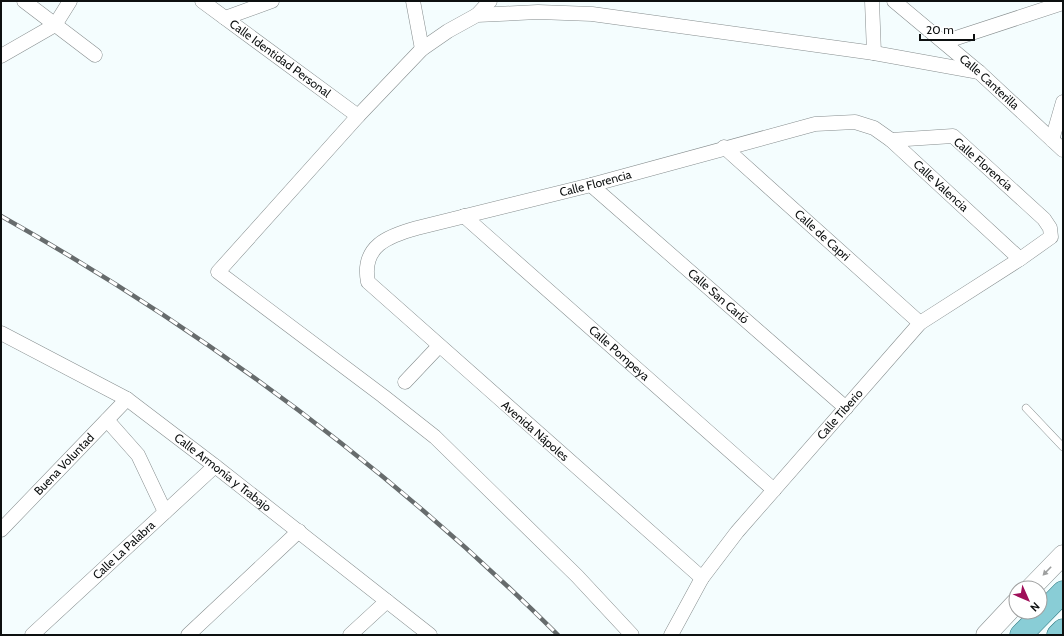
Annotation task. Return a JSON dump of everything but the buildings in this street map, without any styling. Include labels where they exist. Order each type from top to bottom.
[{"type":"main road","points":[[1021,635],[1063,592]]},
{"type":"main road","points":[[1058,635],[1063,630]]},
{"type":"street","points":[[24,1],[95,55]]},
{"type":"street","points":[[1,56],[56,25],[70,1]]},
{"type":"street","name":"Calle Identidad Personal","points":[[202,1],[358,116]]},
{"type":"street","points":[[225,18],[272,1]]},
{"type":"street","points":[[490,1],[477,15],[448,31],[422,49],[358,116],[218,272],[377,391],[435,437],[577,576],[632,635]]},
{"type":"street","points":[[872,1],[874,53]]},
{"type":"street","name":"Calle Canterilla","points":[[894,1],[979,72],[1063,150]]},
{"type":"street","points":[[409,2],[422,49]]},
{"type":"street","points":[[944,42],[1063,3]]},
{"type":"street","points":[[477,15],[538,12],[592,14],[874,53],[979,72]]},
{"type":"street","points":[[1052,140],[1063,102]]},
{"type":"street","name":"Calle Valencia","points":[[855,122],[874,128],[891,140],[1020,259]]},
{"type":"street","name":"Calle Florencia","points":[[368,282],[366,269],[369,256],[380,244],[392,235],[591,185],[724,147],[815,124],[855,122]]},
{"type":"street","name":"Calle Florencia","points":[[891,140],[952,136],[1044,219],[1050,228],[1051,237]]},
{"type":"street","name":"Calle de Capri","points":[[724,147],[920,323]]},
{"type":"street","name":"Calle San Carló","points":[[591,185],[846,408]]},
{"type":"street","name":"Calle Pompeya","points":[[464,216],[774,490]]},
{"type":"street","name":"Calle Tiberio","points":[[671,635],[702,578],[737,532],[920,323],[1020,259],[1051,237]]},
{"type":"street","name":"Avenida Nápoles","points":[[368,282],[702,578]]},
{"type":"street","name":"Calle Armonía y Trabajo","points":[[1,333],[126,399],[299,531],[430,635]]},
{"type":"street","points":[[405,382],[439,346]]},
{"type":"street","name":"Buena Voluntad","points":[[1,530],[126,399]]},
{"type":"street","points":[[107,420],[138,455],[166,512]]},
{"type":"street","name":"Calle La Palabra","points":[[32,635],[215,466]]},
{"type":"street","points":[[188,635],[299,531]]},
{"type":"street","points":[[1039,580],[1063,555]]},
{"type":"street","points":[[350,635],[386,601]]},
{"type":"street","points":[[986,635],[1008,612]]},
{"type":"lane","points":[[1026,408],[1063,447]]},
{"type":"railway","points":[[1,216],[77,260],[151,307],[294,407],[363,460],[430,516],[495,574],[558,635]]}]
